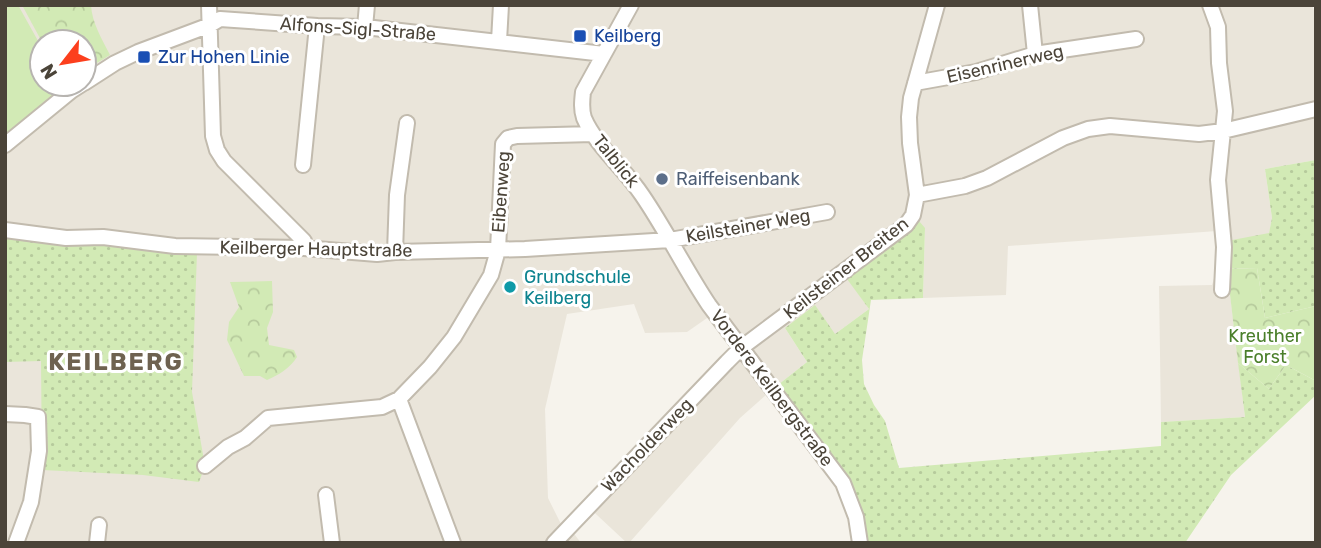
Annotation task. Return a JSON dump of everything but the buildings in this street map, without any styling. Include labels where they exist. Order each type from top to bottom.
[{"type":"street","points":[[209,5],[218,16],[213,136],[217,150],[224,161],[304,241],[304,248]]},
{"type":"street","points":[[365,27],[367,5]]},
{"type":"street","points":[[499,41],[501,5]]},
{"type":"street","name":"Talblick","points":[[631,5],[583,92],[581,105],[593,134],[640,192],[670,240]]},
{"type":"street","name":"Keilsteiner Breiten","points":[[741,348],[905,225],[913,215],[917,195],[910,143],[911,98],[937,5]]},
{"type":"street","points":[[1030,5],[1035,54]]},
{"type":"street","points":[[1210,5],[1218,27],[1219,63],[1226,111],[1219,180],[1224,247],[1222,290]]},
{"type":"street","name":"Alfons-Sigl-Straße","points":[[98,74],[115,63],[218,16],[317,26],[365,27],[604,54]]},
{"type":"street","points":[[303,165],[317,26]]},
{"type":"street","name":"Eisenrinerweg","points":[[915,83],[976,72],[1035,54],[1136,39]]},
{"type":"street","name":"Alfons-Sigl-Straße","points":[[5,145],[62,98]]},
{"type":"street","points":[[917,195],[965,186],[986,178],[1063,138],[1087,129],[1110,126],[1199,134],[1316,109]]},
{"type":"street","points":[[395,252],[397,195],[407,123]]},
{"type":"street","name":"Eibenweg","points":[[498,250],[503,144],[508,138],[517,136],[593,134]]},
{"type":"street","name":"Keilsteiner Weg","points":[[670,240],[827,212]]},
{"type":"street","name":"Keilberger Hauptstraße","points":[[5,230],[65,238],[103,237],[176,246],[304,248],[377,254],[670,240]]},
{"type":"street","name":"Vordere Keilbergstraße","points":[[670,240],[697,287],[843,483],[856,517],[860,543]]},
{"type":"street","points":[[205,466],[268,418],[382,407],[399,398],[430,367],[454,337],[491,275],[498,250]]},
{"type":"street","name":"Wacholderweg","points":[[554,543],[741,348]]},
{"type":"street","points":[[399,398],[453,543]]},
{"type":"street","points":[[5,414],[38,418],[38,451],[31,502],[16,543]]},
{"type":"street","points":[[326,495],[332,543]]},
{"type":"street","points":[[97,543],[99,525]]},
{"type":"shaded area","points":[[5,5],[1312,5],[1316,16],[1316,160],[1265,169],[1272,218],[1269,234],[1227,269],[1245,417],[1161,422],[1159,286],[1212,285],[1218,266],[1217,231],[1008,246],[1006,295],[923,298],[925,228],[848,279],[869,309],[835,334],[785,328],[807,362],[740,418],[629,543],[583,502],[729,349],[729,342],[710,316],[687,332],[645,333],[634,304],[567,314],[545,409],[548,498],[562,526],[581,543],[5,543]]},
{"type":"green space","points":[[5,5],[18,5],[31,28],[28,28],[28,98],[50,98],[5,136]]},
{"type":"green space","points":[[22,5],[91,5],[96,28],[34,28]]},
{"type":"green space","points":[[98,31],[110,55],[98,62]]},
{"type":"green space","points":[[1316,160],[1316,306],[1265,318],[1257,268],[1227,269],[1227,241],[1269,233],[1272,218],[1265,169]]},
{"type":"green space","points":[[919,221],[925,228],[923,298],[871,300],[862,360],[864,384],[885,421],[899,468],[1161,446],[1161,422],[1245,417],[1238,363],[1269,389],[1286,365],[1316,381],[1316,395],[1231,475],[1185,543],[854,543],[849,515],[837,487],[846,486],[774,388],[807,362],[785,328],[815,305],[835,334],[869,309],[847,279]]},
{"type":"green space","points":[[5,237],[68,243],[107,242],[197,253],[192,392],[205,466],[199,482],[143,475],[42,470],[41,361],[5,362]]},
{"type":"green space","name":"Kreuther Forst","points":[[1257,268],[1265,318],[1316,306],[1316,381],[1286,365],[1269,389],[1238,363],[1227,269]]},
{"type":"green space","points":[[272,281],[273,312],[267,328],[269,345],[294,350],[297,357],[284,371],[267,380],[260,376],[244,376],[227,340],[229,322],[239,307],[230,282]]},
{"type":"place","name":"Keilberg","points":[[580,36]]},
{"type":"place","name":"Zur Hohen Linie","points":[[144,57]]},
{"type":"place","name":"Raiffeisenbank","points":[[662,179]]},
{"type":"place","name":"Grundschule Keilberg","points":[[510,287]]},
{"type":"district","name":"KEILBERG","points":[[116,362]]}]
